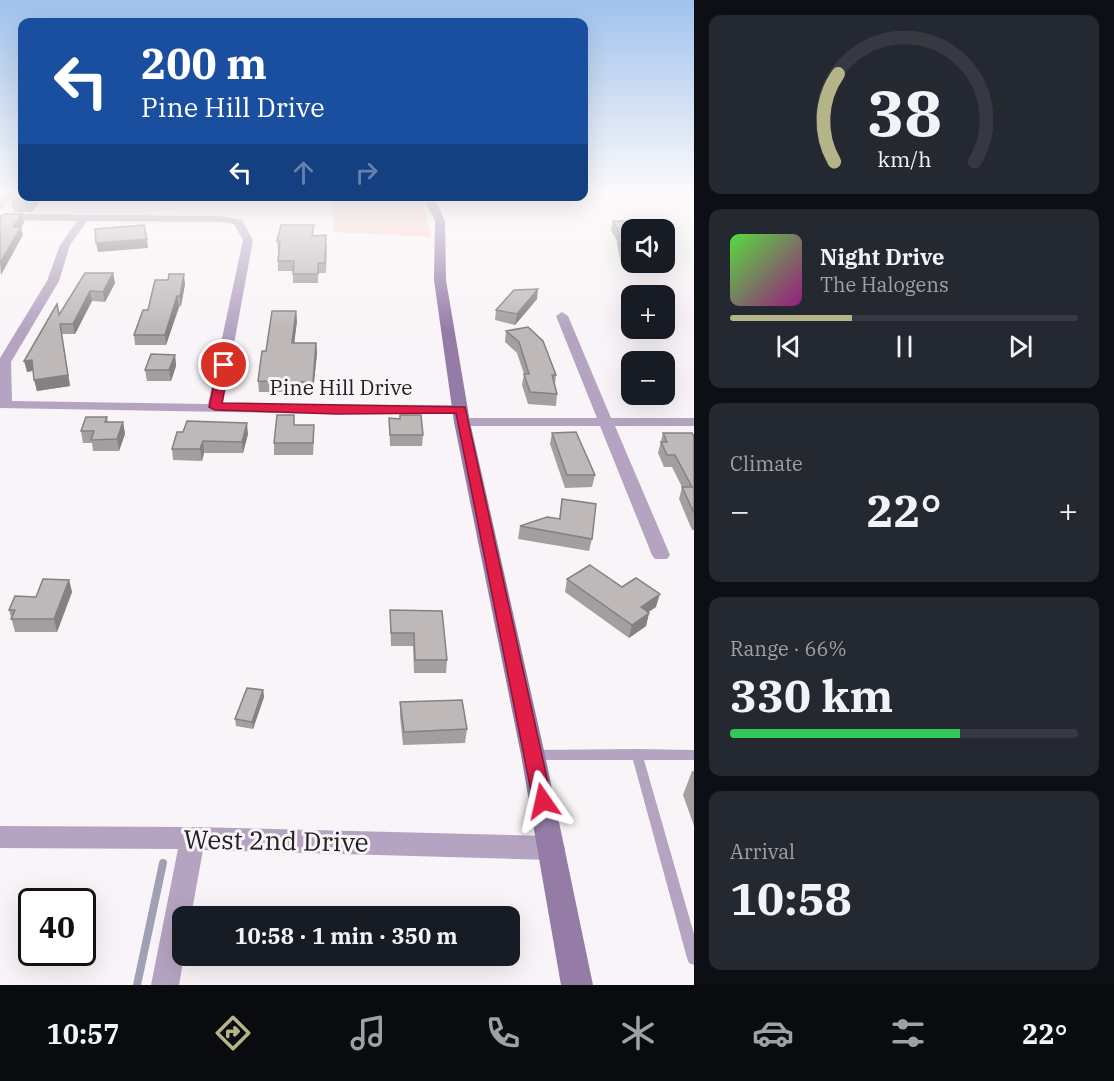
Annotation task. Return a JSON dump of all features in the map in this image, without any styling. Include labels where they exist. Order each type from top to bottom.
[{"type":"street","points":[[3,407],[4,362],[53,281],[65,245],[70,238]]},
{"type":"street","points":[[215,407],[247,238]]},
{"type":"street","points":[[440,238],[440,280],[462,415],[552,848],[577,985]]},
{"type":"street","points":[[561,316],[661,555]]},
{"type":"street","name":"Pine Hill Drive","points":[[3,407],[215,407],[606,422],[694,422]]},
{"type":"street","name":"West 2nd Drive","points":[[0,837],[193,838],[552,848]]},
{"type":"street","points":[[165,985],[193,838]]},
{"type":"lane","points":[[637,754],[694,958]]},
{"type":"lane","points":[[533,755],[694,755]]},
{"type":"building","points":[[0,238],[15,238],[0,263]]},
{"type":"building","points":[[96,238],[147,239],[96,243]]},
{"type":"building","points":[[278,238],[326,238],[325,263],[318,263],[318,274],[293,274],[294,261],[278,261],[280,241],[277,241]]},
{"type":"building","points":[[85,273],[113,273],[103,292],[90,291],[73,324],[60,324],[68,375],[34,380],[32,360],[24,361],[57,304],[59,315]]},
{"type":"building","points":[[169,274],[184,274],[180,296],[177,296],[165,335],[134,335],[143,310],[148,310],[155,280],[168,280]]},
{"type":"building","points":[[538,289],[517,314],[496,310],[514,290]]},
{"type":"building","points":[[272,311],[296,311],[292,343],[316,343],[313,382],[258,381],[262,351],[266,351]]},
{"type":"building","points":[[528,327],[543,341],[556,375],[552,375],[557,394],[530,392],[524,374],[529,374],[519,342],[506,331]]},
{"type":"building","points":[[151,354],[175,355],[169,370],[145,370]]},
{"type":"building","points":[[277,415],[294,415],[294,425],[314,425],[313,443],[274,443]]},
{"type":"building","points":[[400,415],[421,415],[423,435],[390,435],[389,418],[400,419]]},
{"type":"building","points":[[86,417],[107,417],[105,422],[123,422],[117,439],[91,440],[94,431],[81,431]]},
{"type":"building","points":[[187,421],[247,423],[242,442],[203,441],[200,449],[172,449],[177,432],[183,432]]},
{"type":"building","points":[[576,432],[595,475],[567,475],[552,433]]},
{"type":"building","points":[[663,433],[692,433],[694,436],[694,513],[682,487],[692,487],[675,455],[667,455],[661,442],[667,442]]},
{"type":"building","points":[[562,499],[596,504],[592,539],[520,526],[547,517],[560,519]]},
{"type":"building","points":[[590,565],[622,587],[636,578],[660,594],[641,607],[649,613],[632,625],[567,579]]},
{"type":"building","points":[[43,579],[69,580],[54,619],[11,619],[15,610],[9,610],[15,596],[36,597]]},
{"type":"building","points":[[390,610],[442,611],[447,660],[415,660],[414,633],[391,633]]},
{"type":"building","points":[[247,688],[263,690],[252,722],[235,719]]},
{"type":"building","points":[[462,700],[467,729],[404,732],[400,702]]},
{"type":"waterway","points":[[137,985],[163,863]]},
{"type":"route","points":[[224,365],[215,407],[337,410],[461,409],[543,801]]}]
